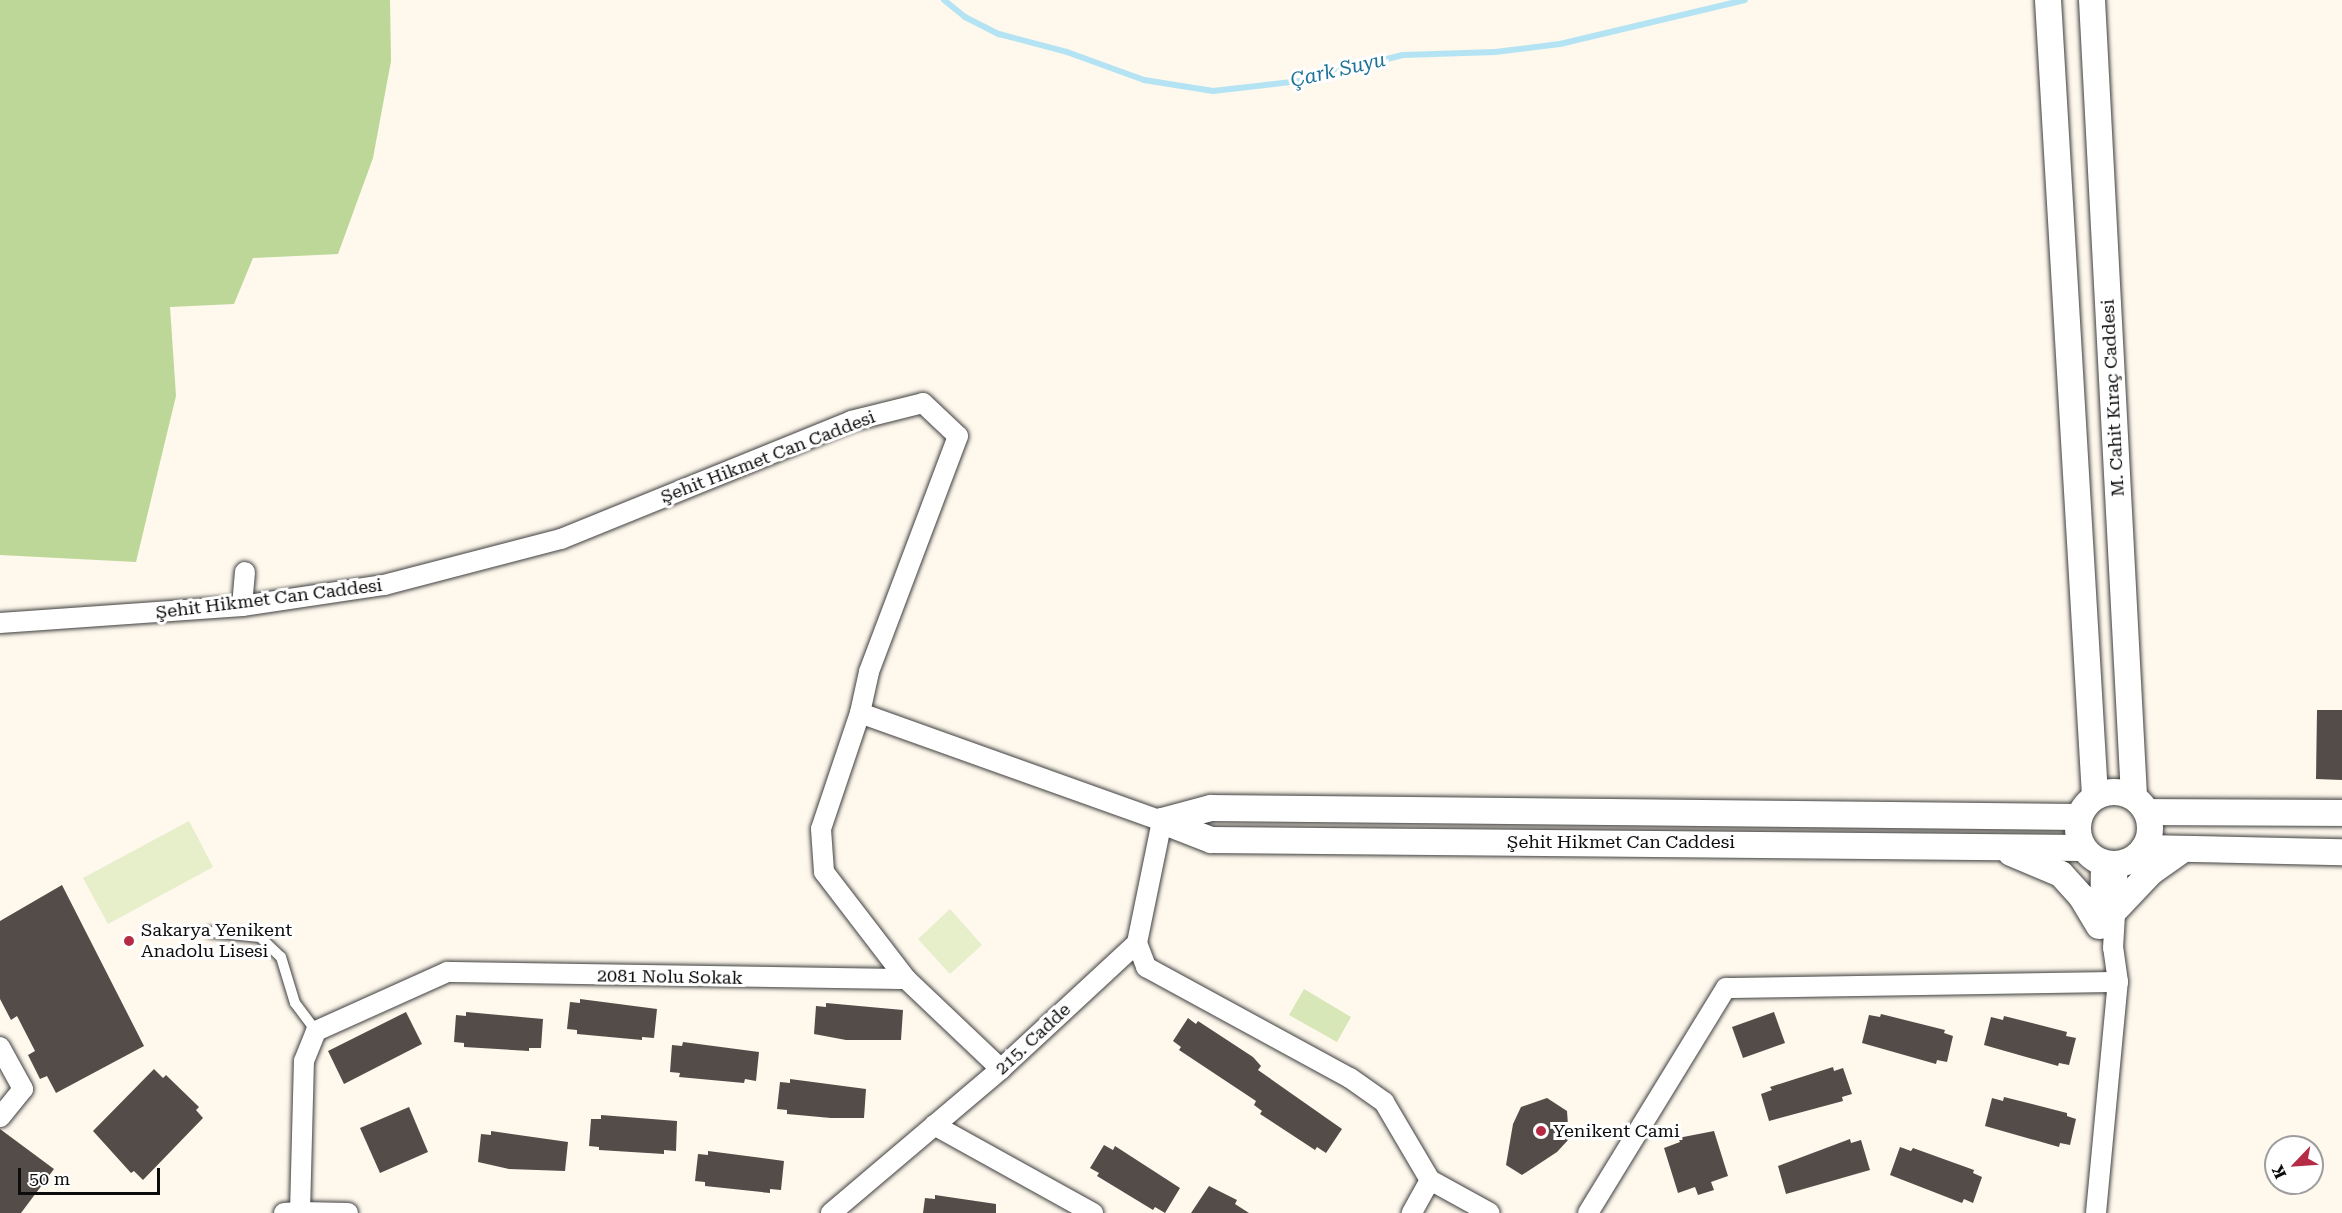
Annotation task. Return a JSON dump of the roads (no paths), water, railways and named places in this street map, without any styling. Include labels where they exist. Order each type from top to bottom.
[{"type":"street","name":"M. Cahit Kıraç Caddesi","points":[[2092,0],[2140,805]]},
{"type":"street","points":[[2048,10],[2095,796]]},
{"type":"street","name":"Şehit Hikmet Can Caddesi","points":[[0,623],[242,606],[384,585],[561,539],[850,421],[923,403],[958,436],[869,672],[860,714],[885,719],[1211,840],[1877,844],[2002,849],[2101,858]]},
{"type":"street","points":[[242,606],[245,572]]},
{"type":"street","points":[[860,714],[821,829],[824,872],[906,979],[1001,1069]]},
{"type":"street","points":[[2096,1213],[2118,982],[2107,918],[2101,858],[2077,827],[2079,817],[2095,796],[2114,791],[2140,805],[2342,813]]},
{"type":"street","points":[[2101,858],[2128,862],[2144,848],[2149,837],[2140,805]]},
{"type":"street","name":"Şehit Hikmet Can Caddesi","points":[[1162,821],[1211,808],[2079,817]]},
{"type":"street","points":[[1162,821],[1137,943],[1146,967],[1350,1078],[1384,1102],[1430,1180],[1490,1213]]},
{"type":"street","points":[[2144,848],[2342,852]]},
{"type":"street","points":[[2002,849],[2061,874],[2081,896],[2107,918]]},
{"type":"street","points":[[2107,918],[2151,872],[2182,850]]},
{"type":"street","name":"215. Cadde","points":[[831,1213],[1001,1069],[1137,943]]},
{"type":"street","name":"2081 Nolu Sokak","points":[[316,1031],[447,972],[906,979]]},
{"type":"street","points":[[1588,1213],[1726,988],[2118,982]]},
{"type":"street","points":[[316,1031],[304,1061],[292,1212],[348,1213]]},
{"type":"street","points":[[0,1047],[23,1089],[0,1117]]},
{"type":"street","points":[[934,1125],[1093,1213]]},
{"type":"street","points":[[1412,1213],[1430,1180]]},
{"type":"lane","points":[[210,932],[260,938],[281,957],[295,1003],[316,1031]]},
{"type":"waterway","name":"Çark Suyu","points":[[944,0],[965,17],[999,34],[1067,52],[1144,80],[1213,91],[1300,81],[1403,55],[1495,52],[1560,44],[1745,0]]},
{"type":"place","name":"Sakarya Yenikent Anadolu Lisesi","points":[[129,941]]},
{"type":"place","name":"Yenikent Cami","points":[[1541,1131]]}]
